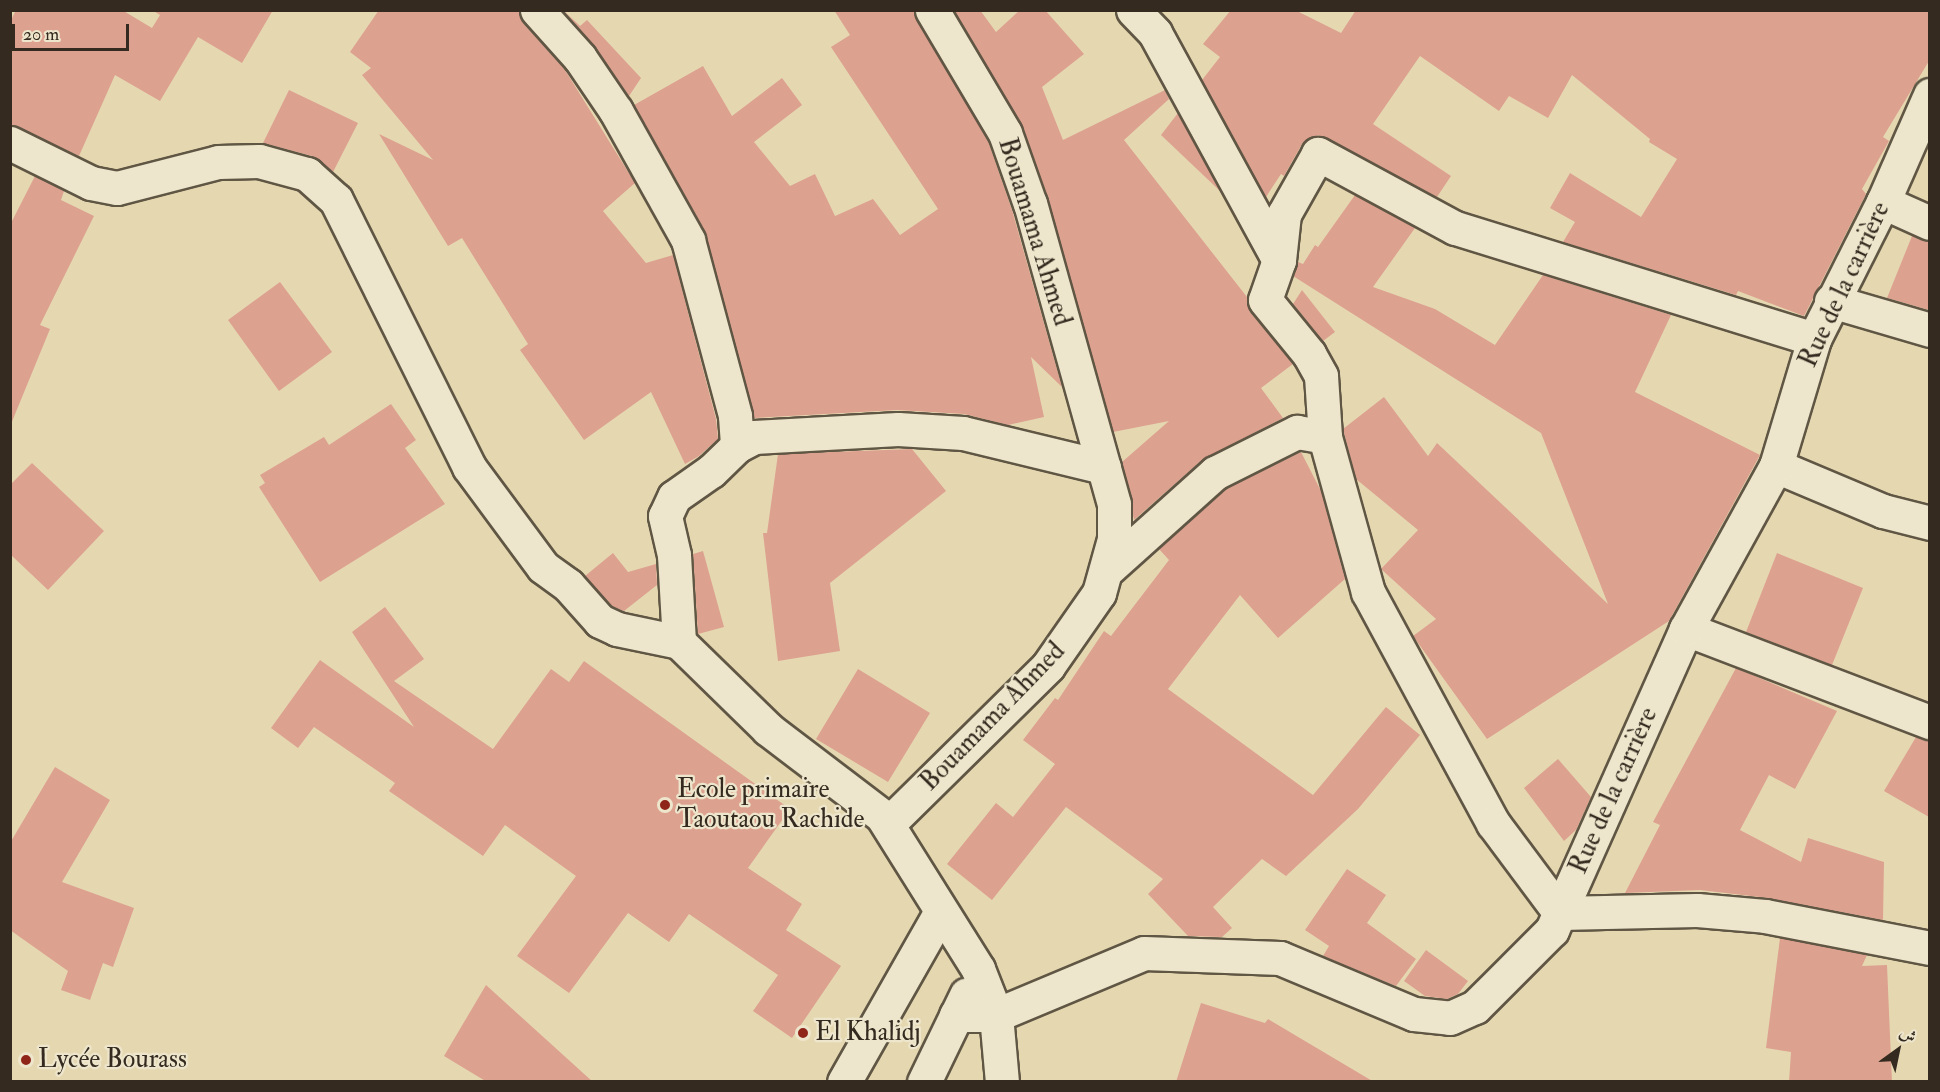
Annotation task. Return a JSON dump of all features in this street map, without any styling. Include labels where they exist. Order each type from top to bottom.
[{"type":"street","points":[[537,10],[580,58],[616,111],[688,240],[711,317],[735,416],[737,446]]},
{"type":"street","name":"Bouamama Ahmed","points":[[888,824],[1048,666],[1099,593],[1108,569],[1114,539],[1114,504],[1080,392],[1052,278],[1005,132],[932,10]]},
{"type":"street","points":[[1133,10],[1155,33],[1279,260]]},
{"type":"street","name":"Rue de la carrière","points":[[996,1015],[1144,953],[1280,958],[1414,1014],[1450,1018],[1475,1007],[1552,930],[1686,629],[1776,466],[1814,339],[1831,301],[1883,202],[1929,95]]},
{"type":"street","points":[[10,143],[91,183],[117,188],[218,162],[259,161],[307,174],[336,200],[469,467],[543,567],[568,585],[600,621],[618,630],[679,642],[768,729],[888,824],[940,913],[978,969],[996,1015],[1002,1082]]},
{"type":"street","points":[[1814,339],[1455,228],[1318,154],[1284,214],[1279,260],[1265,300],[1309,354],[1321,376],[1325,436],[1368,592],[1492,823],[1560,912],[1708,911],[1765,916],[1929,948]]},
{"type":"street","points":[[1883,202],[1929,223]]},
{"type":"street","points":[[1831,301],[1929,330]]},
{"type":"street","points":[[679,642],[674,555],[665,516],[674,497],[711,471],[737,446],[754,437],[898,429],[963,433],[1104,467]]},
{"type":"street","points":[[1108,569],[1215,473],[1297,432],[1325,436]]},
{"type":"street","points":[[1776,466],[1883,511],[1929,523]]},
{"type":"street","points":[[1686,629],[1929,722]]},
{"type":"street","points":[[844,1082],[940,913]]},
{"type":"street","points":[[924,1082],[978,969]]},
{"type":"street","points":[[956,1015],[996,1015]]},
{"type":"building","points":[[16,10],[122,10],[152,28],[160,15],[152,10],[273,10],[242,63],[198,37],[160,101],[115,75],[79,156],[10,125],[10,22]]},
{"type":"building","points":[[379,10],[519,10],[523,23],[565,70],[635,183],[603,211],[646,263],[673,255],[716,419],[718,439],[699,456],[685,464],[651,392],[584,440],[520,350],[528,344],[462,238],[448,246],[379,134],[433,160],[362,75],[371,68],[350,52]]},
{"type":"building","points":[[563,10],[580,26],[587,20],[641,78],[629,96],[595,47]]},
{"type":"building","points":[[834,10],[913,10],[988,141],[1012,210],[1062,387],[1031,357],[1044,417],[1008,425],[964,414],[897,410],[754,418],[706,235],[634,105],[703,66],[732,116],[782,78],[802,105],[754,142],[790,186],[815,174],[835,216],[873,199],[900,235],[938,209],[831,47],[850,35]]},
{"type":"building","points":[[954,10],[980,10],[996,32],[1020,10],[1045,10],[1084,54],[1042,87],[1063,140],[1165,90],[1169,99],[1124,140],[1247,297],[1250,312],[1293,364],[1261,388],[1283,418],[1203,459],[1134,520],[1122,462],[1169,421],[1113,432],[1048,199],[1023,127]]},
{"type":"building","points":[[1231,10],[1295,10],[1341,33],[1356,10],[1929,10],[1929,61],[1883,137],[1889,141],[1862,189],[1866,194],[1804,316],[1738,291],[1736,295],[1563,242],[1575,222],[1550,208],[1570,173],[1641,217],[1677,159],[1649,142],[1650,139],[1572,75],[1548,118],[1509,96],[1499,111],[1420,56],[1373,124],[1451,176],[1437,197],[1318,135],[1302,144],[1284,176],[1281,174],[1266,197],[1202,80],[1220,57],[1203,44]]},
{"type":"building","points":[[289,90],[358,123],[333,172],[312,156],[263,143]]},
{"type":"building","points":[[1178,113],[1220,191],[1161,135]]},
{"type":"building","points":[[35,176],[64,191],[61,200],[94,216],[40,325],[50,329],[11,424],[10,225]]},
{"type":"building","points":[[1355,195],[1415,228],[1373,287],[1435,309],[1495,345],[1543,275],[1671,315],[1635,392],[1760,455],[1669,621],[1487,739],[1413,636],[1436,619],[1381,569],[1418,530],[1356,479],[1343,429],[1384,397],[1428,456],[1437,443],[1608,604],[1541,433],[1293,276],[1298,262],[1303,264],[1315,245],[1318,247]]},
{"type":"building","points":[[1912,236],[1929,241],[1929,310],[1887,298]]},
{"type":"building","points":[[280,282],[332,352],[279,391],[228,320]]},
{"type":"building","points":[[1302,290],[1335,332],[1323,341],[1293,304]]},
{"type":"building","points":[[391,404],[416,440],[405,448],[445,504],[320,582],[259,487],[265,483],[260,475],[324,437],[329,445]]},
{"type":"building","points":[[912,449],[946,491],[830,583],[840,651],[778,661],[763,533],[767,533],[778,454]]},
{"type":"building","points":[[1301,452],[1321,491],[1345,579],[1278,638],[1240,595],[1168,689],[1313,795],[1386,707],[1420,735],[1358,809],[1286,876],[1262,859],[1213,907],[1232,928],[1222,937],[1188,936],[1148,894],[1163,879],[1066,807],[992,900],[947,864],[996,803],[1013,817],[1055,764],[1023,740],[1055,698],[1058,700],[1104,631],[1111,636],[1169,560],[1159,549],[1226,489]]},
{"type":"building","points":[[32,463],[104,531],[48,590],[10,554],[10,485]]},
{"type":"building","points":[[703,551],[724,627],[698,634],[693,554]]},
{"type":"building","points":[[613,553],[628,572],[656,564],[657,585],[624,611],[611,606],[585,576]]},
{"type":"building","points":[[1777,553],[1863,588],[1832,665],[1746,632]]},
{"type":"building","name":"Ecole primaire Taoutaou Rachide","points":[[385,607],[424,659],[394,681],[493,749],[551,669],[569,682],[584,661],[790,809],[748,868],[802,904],[786,930],[841,966],[792,1038],[753,1011],[778,975],[689,914],[669,942],[628,913],[569,993],[517,956],[576,876],[505,825],[483,856],[389,791],[395,783],[314,727],[298,748],[271,728],[320,660],[414,727],[352,632]]},
{"type":"building","points":[[1736,668],[1837,711],[1795,789],[1769,775],[1740,830],[1801,862],[1808,838],[1884,862],[1883,920],[1768,898],[1700,890],[1625,893],[1660,825],[1653,822]]},
{"type":"building","points":[[858,669],[930,713],[888,782],[816,739]]},
{"type":"building","points":[[1916,737],[1929,740],[1929,817],[1884,791]]},
{"type":"building","points":[[1558,759],[1591,797],[1576,830],[1564,841],[1524,788]]},
{"type":"building","points":[[55,767],[110,800],[62,882],[134,908],[113,967],[103,963],[90,1000],[61,990],[68,971],[10,930],[10,843]]},
{"type":"building","points":[[1347,869],[1386,895],[1367,923],[1416,959],[1396,986],[1323,956],[1329,946],[1305,930]]},
{"type":"building","points":[[1780,938],[1867,955],[1862,966],[1887,965],[1892,1082],[1789,1082],[1791,1052],[1766,1048]]},
{"type":"building","points":[[1426,950],[1468,981],[1458,994],[1447,999],[1425,996],[1404,981]]},
{"type":"building","points":[[486,985],[593,1082],[487,1082],[444,1056]]},
{"type":"building","points":[[1201,1003],[1265,1023],[1268,1019],[1374,1082],[1176,1082]]},
{"type":"place","name":"Ecole primaire Taoutaou Rachide","points":[[665,805]]},
{"type":"place","name":"El Khalidj","points":[[803,1033]]},
{"type":"place","name":"Lycée Bourass","points":[[26,1060]]}]
